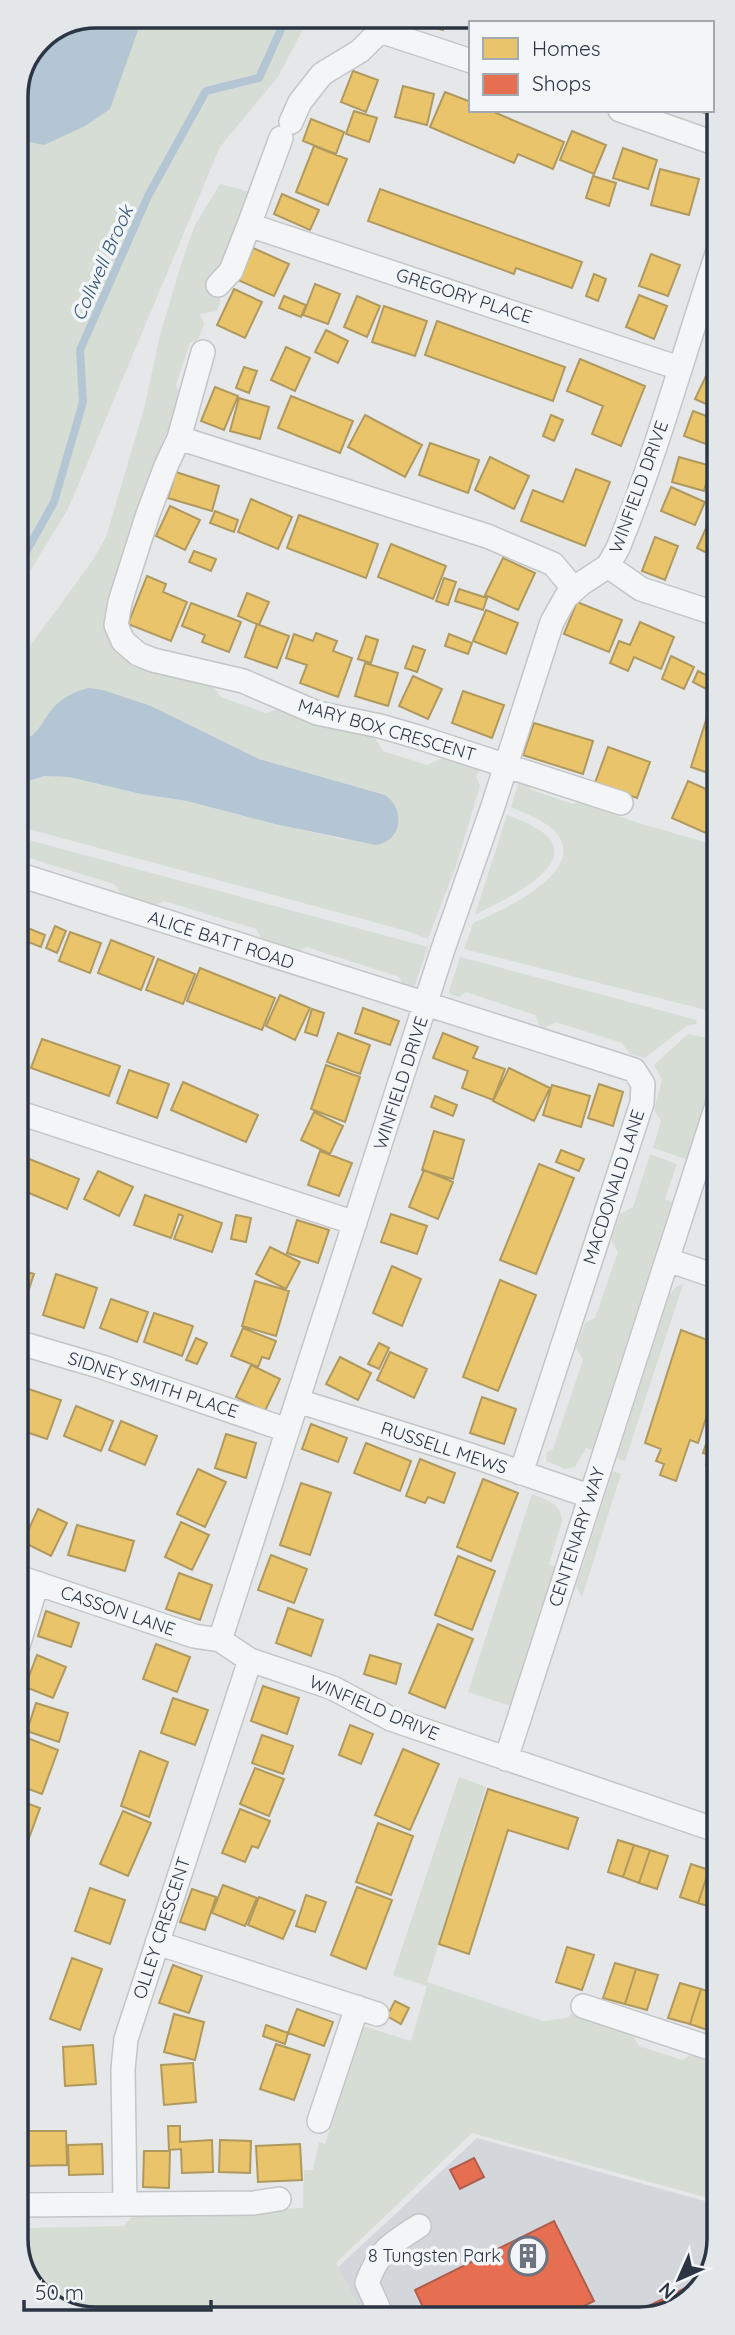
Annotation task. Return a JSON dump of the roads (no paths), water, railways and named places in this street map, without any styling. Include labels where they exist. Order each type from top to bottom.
[{"type":"street","points":[[218,285],[231,271],[286,130],[300,102],[322,74],[360,51],[377,28]]},
{"type":"street","points":[[393,28],[469,60]]},
{"type":"street","points":[[626,112],[707,139]]},
{"type":"street","name":"GREGORY PLACE","points":[[249,225],[679,368]]},
{"type":"street","name":"WINFIELD DRIVE","points":[[506,1759],[391,1719],[333,1688],[250,1660],[220,1640],[552,622],[559,606],[574,589],[608,566],[628,523],[671,400],[707,284]]},
{"type":"street","name":"MARY BOX CRESCENT","points":[[203,352],[179,438],[148,514],[116,616],[118,633],[130,647],[145,657],[173,666],[243,681],[317,713],[380,726],[621,803]]},
{"type":"street","points":[[179,438],[487,536],[553,564],[574,589]]},
{"type":"street","points":[[608,566],[640,589],[707,611]]},
{"type":"street","name":"ALICE BATT ROAD","points":[[28,878],[426,1005]]},
{"type":"street","name":"MACDONALD LANE","points":[[426,1005],[625,1066],[634,1070],[643,1084],[642,1103],[521,1473]]},
{"type":"street","points":[[28,1116],[355,1223]]},
{"type":"street","name":"CENTENARY WAY","points":[[506,1759],[707,1137]]},
{"type":"street","points":[[668,1260],[707,1273]]},
{"type":"street","name":"SIDNEY SMITH PLACE","points":[[28,1345],[115,1371],[287,1430]]},
{"type":"street","name":"RUSSELL MEWS","points":[[298,1401],[589,1496]]},
{"type":"street","name":"CASSON LANE","points":[[28,1580],[194,1636],[220,1640]]},
{"type":"street","name":"OLLEY CRESCENT","points":[[125,2203],[124,2053],[157,1943],[250,1660]]},
{"type":"street","points":[[506,1759],[707,1827]]},
{"type":"street","points":[[157,1943],[367,2010],[319,2121]]},
{"type":"street","points":[[583,2006],[707,2047]]},
{"type":"street","points":[[28,2205],[254,2203],[279,2199]]},
{"type":"street","points":[[378,2307],[367,2283],[375,2262],[391,2244],[419,2226]]},
{"type":"water","points":[[139,28],[110,109],[85,126],[44,145],[28,142],[29,83],[39,58],[58,39],[83,29]]},
{"type":"water","points":[[88,688],[103,690],[151,706],[259,759],[385,795],[396,808],[396,831],[385,842],[376,845],[69,777],[44,776],[28,782],[28,738],[53,708],[73,693]]},
{"type":"waterway","name":"Collwell Brook","points":[[28,549],[54,502],[83,402],[80,350],[148,196],[206,91],[259,78],[282,28]]},
{"type":"place","name":"8 Tungsten Park","points":[[528,2256]]}]
